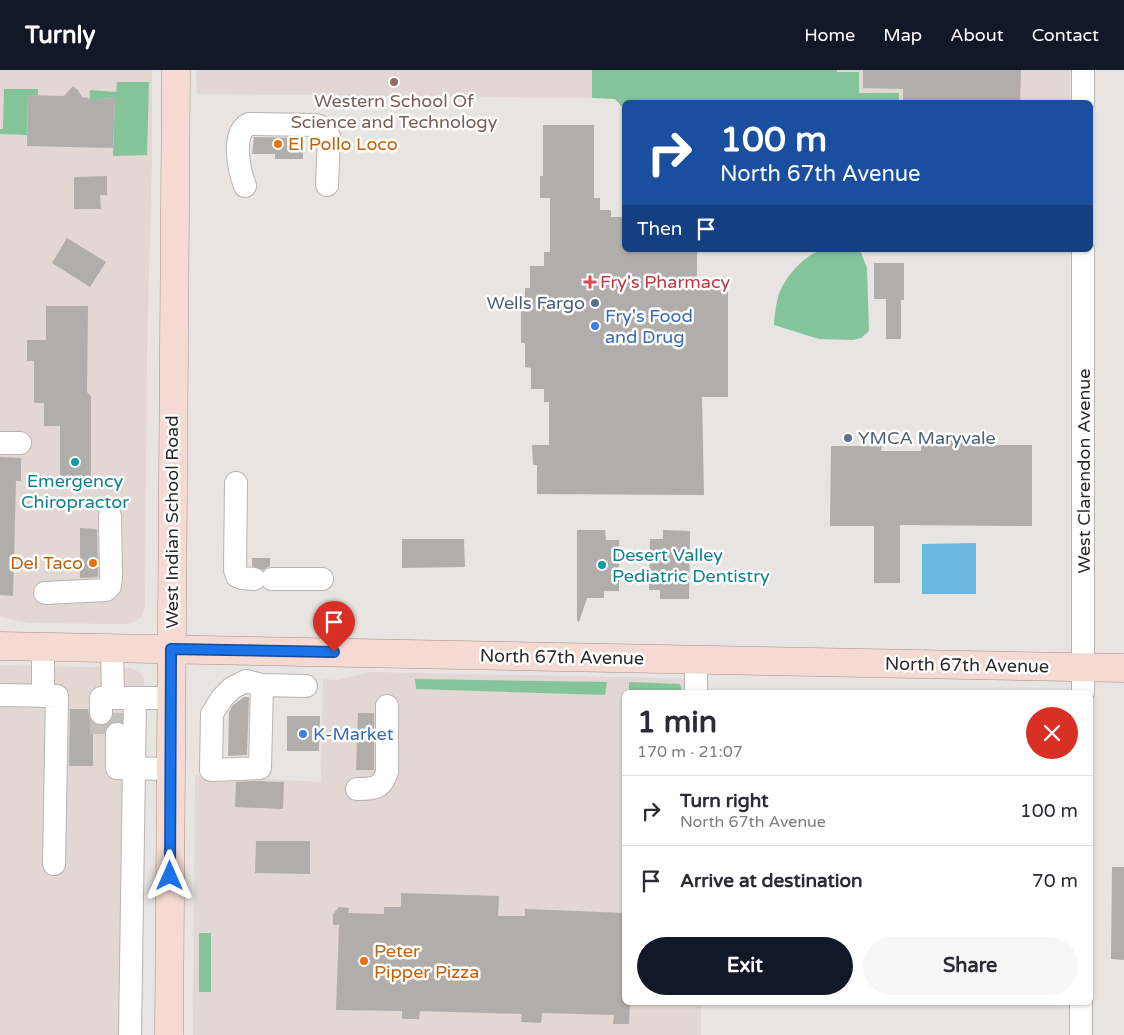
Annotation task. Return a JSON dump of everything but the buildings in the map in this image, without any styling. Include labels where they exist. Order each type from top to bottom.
[{"type":"main road","name":"West Indian School Road","points":[[169,1035],[176,70]]},
{"type":"main road","name":"North 67th Avenue","points":[[0,646],[696,660],[1083,680],[1124,668]]},
{"type":"street","points":[[1083,70],[1083,100]]},
{"type":"street","points":[[245,186],[240,172],[238,141],[240,132],[245,126],[250,124],[316,125],[324,128],[328,136],[327,185]]},
{"type":"street","name":"West Clarendon Avenue","points":[[1083,252],[1083,680]]},
{"type":"street","points":[[236,483],[235,570],[237,576],[263,579],[322,579]]},
{"type":"street","points":[[45,593],[106,590],[110,586],[110,516]]},
{"type":"street","points":[[43,646],[43,696]]},
{"type":"street","points":[[112,648],[117,723],[130,1035]]},
{"type":"street","points":[[696,660],[696,690]]},
{"type":"street","points":[[262,685],[306,686]]},
{"type":"street","points":[[0,695],[57,696],[54,864]]},
{"type":"street","points":[[117,723],[171,698]]},
{"type":"street","points":[[357,789],[378,787],[384,780],[387,772],[387,706]]},
{"type":"street","points":[[117,723],[171,769]]},
{"type":"street","points":[[1081,1005],[1081,1035]]},
{"type":"shaded area","points":[[0,70],[152,70],[145,606],[142,616],[136,621],[126,624],[29,623],[0,617]]},
{"type":"shaded area","points":[[196,70],[1070,70],[1070,100],[622,100],[622,107],[615,99],[592,98],[197,94]]},
{"type":"shaded area","points":[[0,665],[131,668],[141,673],[144,679],[142,1035],[0,1035]]},
{"type":"shaded area","points":[[371,672],[705,679],[705,690],[622,690],[622,1005],[701,1005],[701,1035],[193,1035],[195,775],[321,782],[323,679],[336,680]]},
{"type":"green space","points":[[592,70],[837,70],[837,72],[859,72],[859,93],[899,93],[899,100],[622,100],[622,107],[615,99],[592,98]]},
{"type":"green space","points":[[117,82],[149,82],[147,155],[113,156],[115,98],[100,99],[89,107],[90,90],[116,92]]},
{"type":"green space","points":[[4,89],[38,89],[38,95],[28,95],[27,135],[0,134],[0,129],[3,129]]},
{"type":"green space","points":[[816,252],[861,252],[867,268],[869,331],[861,338],[853,340],[819,339],[774,325],[777,301],[785,281]]},
{"type":"green space","points":[[415,679],[607,682],[605,695],[416,689]]},
{"type":"green space","points":[[629,682],[680,684],[682,690],[629,690]]},
{"type":"green space","points":[[199,933],[211,933],[211,992],[199,992]]},
{"type":"water","points":[[976,543],[976,594],[922,594],[922,544]]},
{"type":"tunnel","points":[[101,713],[101,734]]},
{"type":"tunnel","points":[[117,734],[118,713]]},
{"type":"place","name":"Western School Of Science and Technology","points":[[394,82]]},
{"type":"place","name":"El Pollo Loco","points":[[278,144]]},
{"type":"place","name":"Fry's Pharmacy","points":[[590,282]]},
{"type":"place","name":"Wells Fargo","points":[[595,303]]},
{"type":"place","name":"Fry's Food and Drug","points":[[595,326]]},
{"type":"place","name":"YMCA Maryvale","points":[[848,438]]},
{"type":"place","name":"Emergency Chiropractor","points":[[75,462]]},
{"type":"place","name":"Del Taco","points":[[93,563]]},
{"type":"place","name":"Desert Valley Pediatric Dentistry","points":[[602,565]]},
{"type":"place","name":"K-Market","points":[[303,734]]},
{"type":"place","name":"Peter Pipper Pizza","points":[[364,961]]},
{"type":"route","points":[[170,876],[171,649],[334,652]]}]
